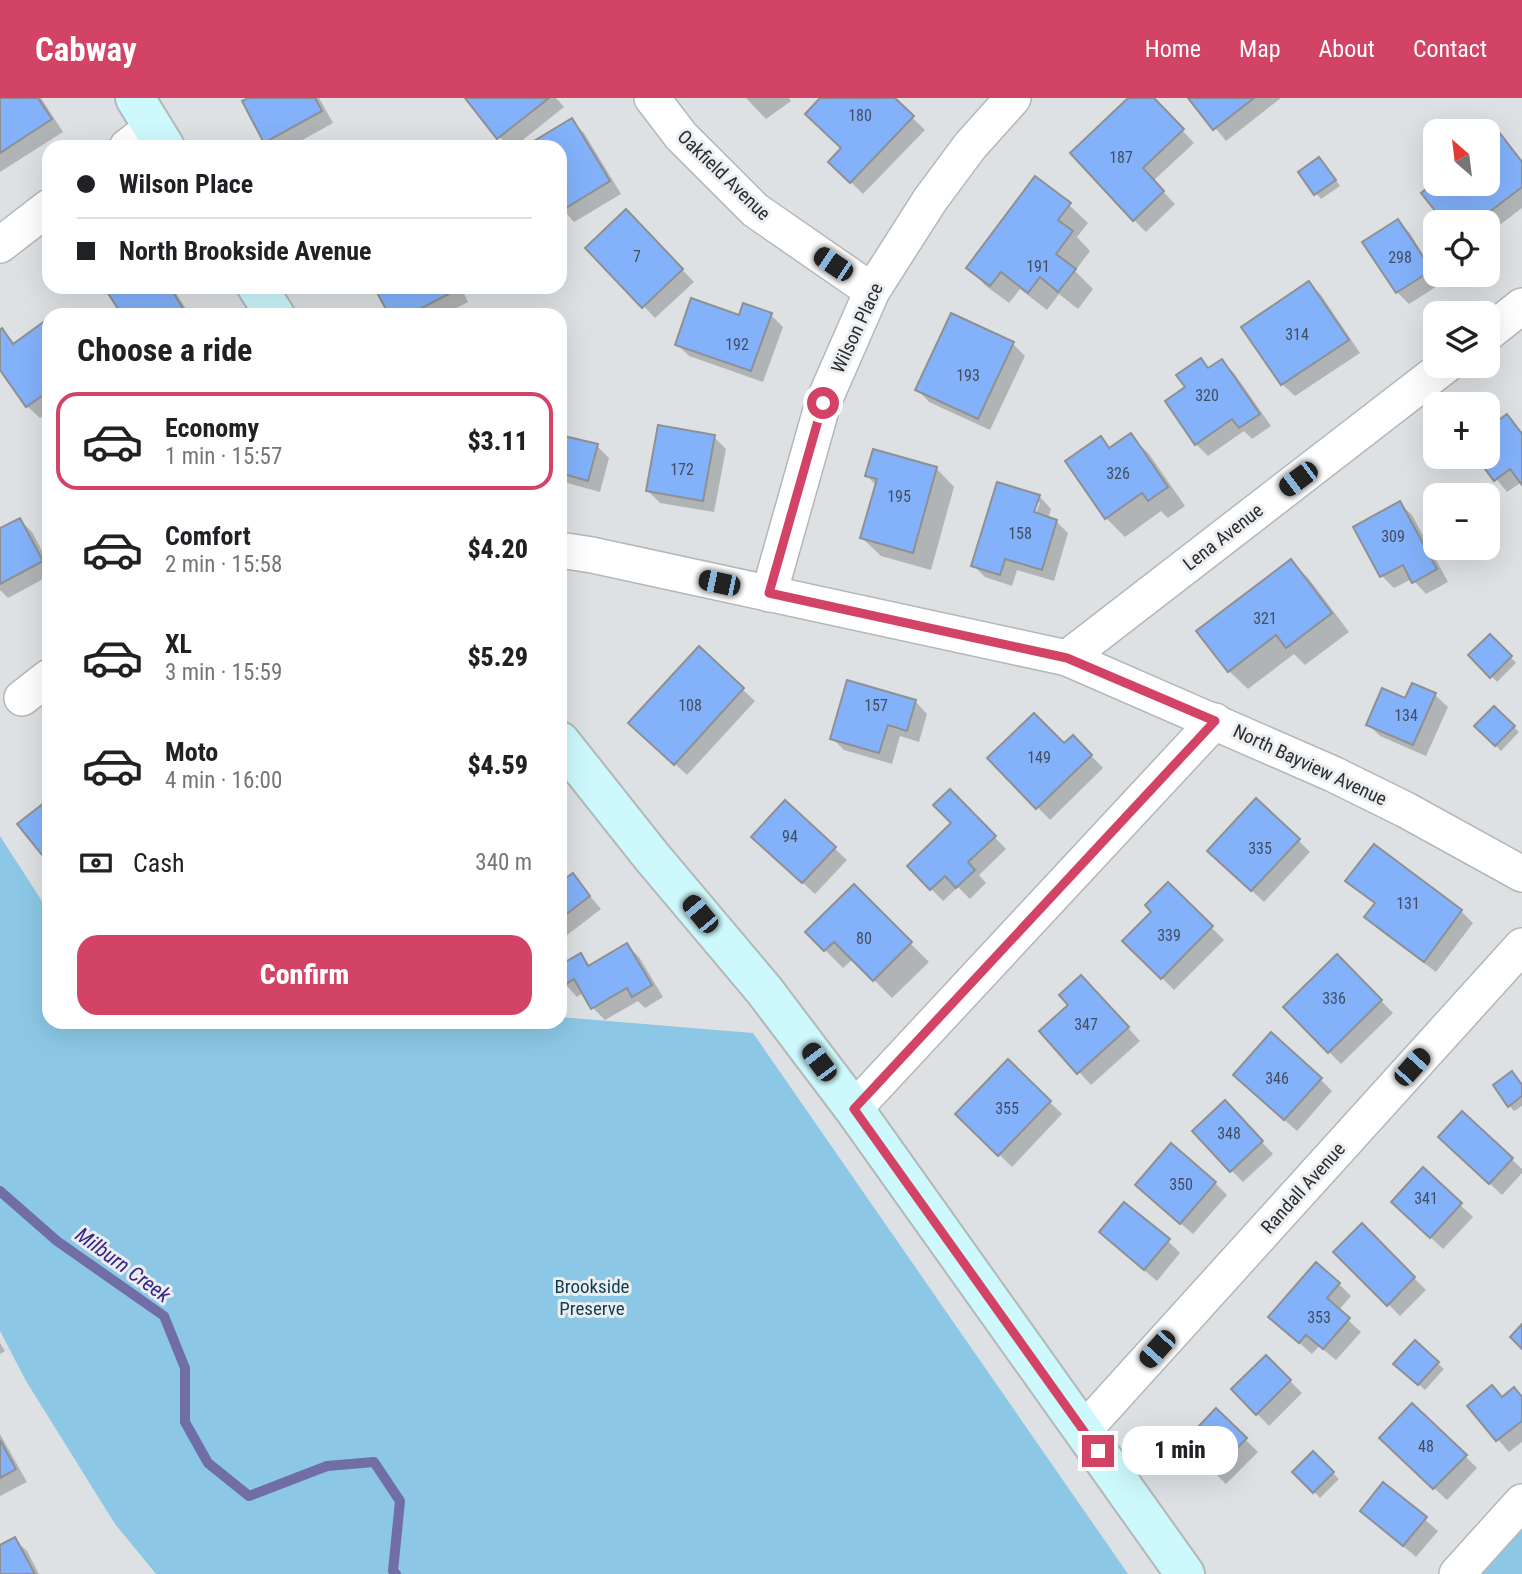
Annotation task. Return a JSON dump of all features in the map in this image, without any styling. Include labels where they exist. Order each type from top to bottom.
[{"type":"main road","points":[[567,751],[764,990],[854,1109],[1185,1574]]},
{"type":"street","name":"Oakfield Avenue","points":[[652,98],[681,136],[755,210],[872,291]]},
{"type":"street","name":"Wilson Place","points":[[769,593],[823,403],[872,291],[930,200],[970,146],[1013,98]]},
{"type":"street","points":[[0,245],[42,212]]},
{"type":"street","points":[[1500,323],[1522,306]]},
{"type":"street","name":"Lena Avenue","points":[[1067,658],[1429,378]]},
{"type":"street","name":"North Bayview Avenue","points":[[567,551],[1067,658],[1215,721],[1406,810],[1522,874]]},
{"type":"street","points":[[854,1109],[1215,721]]},
{"type":"street","name":"Randall Avenue","points":[[1084,1430],[1522,946]]},
{"type":"street","points":[[1457,1574],[1522,1502]]},
{"type":"green space","name":"Brookside Preserve","points":[[0,836],[42,901],[42,1029],[567,1029],[567,1018],[753,1033],[1128,1574],[156,1574],[115,1524],[26,1381],[0,1331]]},
{"type":"green space","points":[[1522,1516],[1522,1574],[1471,1574]]},
{"type":"building","points":[[0,98],[38,98],[52,119],[0,153]]},
{"type":"building","points":[[248,98],[315,98],[322,111],[269,140],[262,140],[242,101]]},
{"type":"building","points":[[465,98],[549,98],[497,139]]},
{"type":"building","points":[[820,98],[895,98],[914,116],[850,183],[828,162],[841,148],[805,114]]},
{"type":"building","points":[[1128,98],[1154,98],[1184,129],[1143,168],[1164,191],[1133,221],[1070,153]]},
{"type":"building","points":[[1188,98],[1254,98],[1213,130]]},
{"type":"building","points":[[572,118],[610,181],[567,207],[567,140],[536,140]]},
{"type":"building","points":[[1500,133],[1522,162],[1522,187],[1492,210],[1434,210],[1423,196],[1500,196]]},
{"type":"building","points":[[1319,157],[1336,180],[1314,195],[1298,172]]},
{"type":"building","points":[[1035,176],[1071,203],[1058,220],[1073,231],[1056,254],[1076,269],[1058,292],[1040,277],[1028,293],[1001,272],[990,286],[966,268]]},
{"type":"building","points":[[626,209],[683,269],[642,308],[585,248]]},
{"type":"building","points":[[1398,219],[1423,256],[1423,276],[1396,293],[1362,242]]},
{"type":"building","points":[[1309,281],[1349,340],[1281,385],[1241,327]]},
{"type":"building","points":[[108,294],[174,294],[183,308],[118,308]]},
{"type":"building","points":[[378,294],[449,294],[422,308],[385,308]]},
{"type":"building","points":[[691,298],[739,315],[743,303],[772,313],[751,371],[675,345]]},
{"type":"building","points":[[951,313],[1014,342],[978,419],[915,390]]},
{"type":"building","points":[[42,323],[42,396],[26,407],[0,370],[2,328],[13,344]]},
{"type":"building","points":[[1201,358],[1208,368],[1222,359],[1260,414],[1239,428],[1232,419],[1195,445],[1165,401],[1185,387],[1176,375]]},
{"type":"building","points":[[1507,414],[1522,434],[1522,485],[1510,469],[1494,481],[1485,469],[1500,469],[1500,419]]},
{"type":"building","points":[[658,425],[715,435],[703,501],[646,491]]},
{"type":"building","points":[[1131,433],[1168,487],[1148,501],[1142,493],[1105,519],[1065,461],[1101,436],[1109,448]]},
{"type":"building","points":[[567,437],[598,444],[588,481],[567,475]]},
{"type":"building","points":[[873,449],[937,467],[913,553],[860,538],[877,479],[865,476]]},
{"type":"building","points":[[997,482],[1040,495],[1034,512],[1057,520],[1042,570],[1005,559],[1000,575],[971,566]]},
{"type":"building","points":[[1400,501],[1423,543],[1423,560],[1432,560],[1437,569],[1412,583],[1403,565],[1380,577],[1353,527]]},
{"type":"building","points":[[20,518],[42,562],[0,584],[0,528]]},
{"type":"building","points":[[1291,559],[1332,613],[1286,648],[1276,635],[1228,672],[1196,631]]},
{"type":"building","points":[[1490,634],[1512,656],[1490,678],[1468,655]]},
{"type":"building","points":[[699,646],[744,688],[674,765],[628,723]]},
{"type":"building","points":[[847,680],[916,700],[907,731],[888,725],[879,753],[830,739]]},
{"type":"building","points":[[1412,683],[1436,693],[1413,745],[1366,725],[1382,688],[1405,698]]},
{"type":"building","points":[[1494,706],[1515,726],[1495,746],[1474,726]]},
{"type":"building","points":[[1034,713],[1064,743],[1073,735],[1092,755],[1036,809],[987,758]]},
{"type":"building","points":[[950,789],[996,836],[968,862],[975,870],[956,888],[945,876],[930,890],[907,866],[951,823],[933,805]]},
{"type":"building","points":[[1256,798],[1300,839],[1251,891],[1207,851]]},
{"type":"building","points":[[785,800],[836,847],[802,883],[751,837]]},
{"type":"building","points":[[42,804],[42,855],[17,824]]},
{"type":"building","points":[[1374,844],[1462,910],[1424,962],[1364,917],[1375,903],[1345,881]]},
{"type":"building","points":[[573,873],[590,896],[567,914],[567,877]]},
{"type":"building","points":[[1168,882],[1213,926],[1161,979],[1122,941],[1151,912],[1145,905]]},
{"type":"building","points":[[854,884],[912,942],[873,981],[834,942],[824,951],[805,932]]},
{"type":"building","points":[[627,943],[652,985],[632,997],[627,988],[591,1009],[574,979],[567,983],[567,961],[581,953],[588,966]]},
{"type":"building","points":[[1337,954],[1382,1000],[1328,1053],[1283,1007]]},
{"type":"building","points":[[1081,975],[1129,1027],[1077,1074],[1039,1031],[1068,1005],[1059,995]]},
{"type":"building","points":[[1271,1032],[1322,1078],[1284,1120],[1233,1075]]},
{"type":"building","points":[[1008,1059],[1051,1101],[998,1156],[955,1114]]},
{"type":"building","points":[[1512,1071],[1522,1085],[1522,1096],[1508,1107],[1493,1085]]},
{"type":"building","points":[[1225,1100],[1263,1141],[1230,1172],[1192,1131]]},
{"type":"building","points":[[1462,1111],[1513,1158],[1489,1184],[1438,1137]]},
{"type":"building","points":[[1171,1143],[1216,1182],[1180,1224],[1135,1185]]},
{"type":"building","points":[[1423,1167],[1462,1203],[1430,1238],[1391,1202]]},
{"type":"building","points":[[1124,1202],[1170,1239],[1144,1270],[1099,1232]]},
{"type":"building","points":[[1362,1223],[1415,1277],[1387,1306],[1333,1252]]},
{"type":"building","points":[[1316,1262],[1340,1283],[1327,1298],[1350,1318],[1323,1349],[1306,1335],[1299,1343],[1268,1317]]},
{"type":"building","points":[[1522,1324],[1522,1349],[1510,1337]]},
{"type":"building","points":[[1415,1340],[1439,1362],[1418,1385],[1393,1364]]},
{"type":"building","points":[[1266,1355],[1291,1380],[1256,1415],[1231,1389]]},
{"type":"building","points":[[1492,1385],[1502,1397],[1514,1387],[1522,1397],[1522,1421],[1496,1441],[1467,1406]]},
{"type":"building","points":[[1412,1403],[1467,1455],[1433,1489],[1379,1438]]},
{"type":"building","points":[[1216,1408],[1247,1438],[1213,1473],[1182,1444]]},
{"type":"building","points":[[0,1440],[16,1469],[0,1478]]},
{"type":"building","points":[[1313,1451],[1334,1472],[1313,1493],[1292,1472]]},
{"type":"building","points":[[1383,1482],[1427,1517],[1403,1546],[1360,1511]]},
{"type":"building","points":[[15,1537],[35,1574],[0,1574],[0,1545]]},
{"type":"waterway","name":"Milburn Creek","points":[[0,1191],[57,1241],[164,1316],[185,1368],[185,1422],[208,1463],[249,1496],[327,1466],[374,1462],[400,1501],[393,1571],[396,1574]]},
{"type":"route","points":[[823,403],[769,593],[1067,658],[1215,721],[854,1109],[1098,1451]]}]
